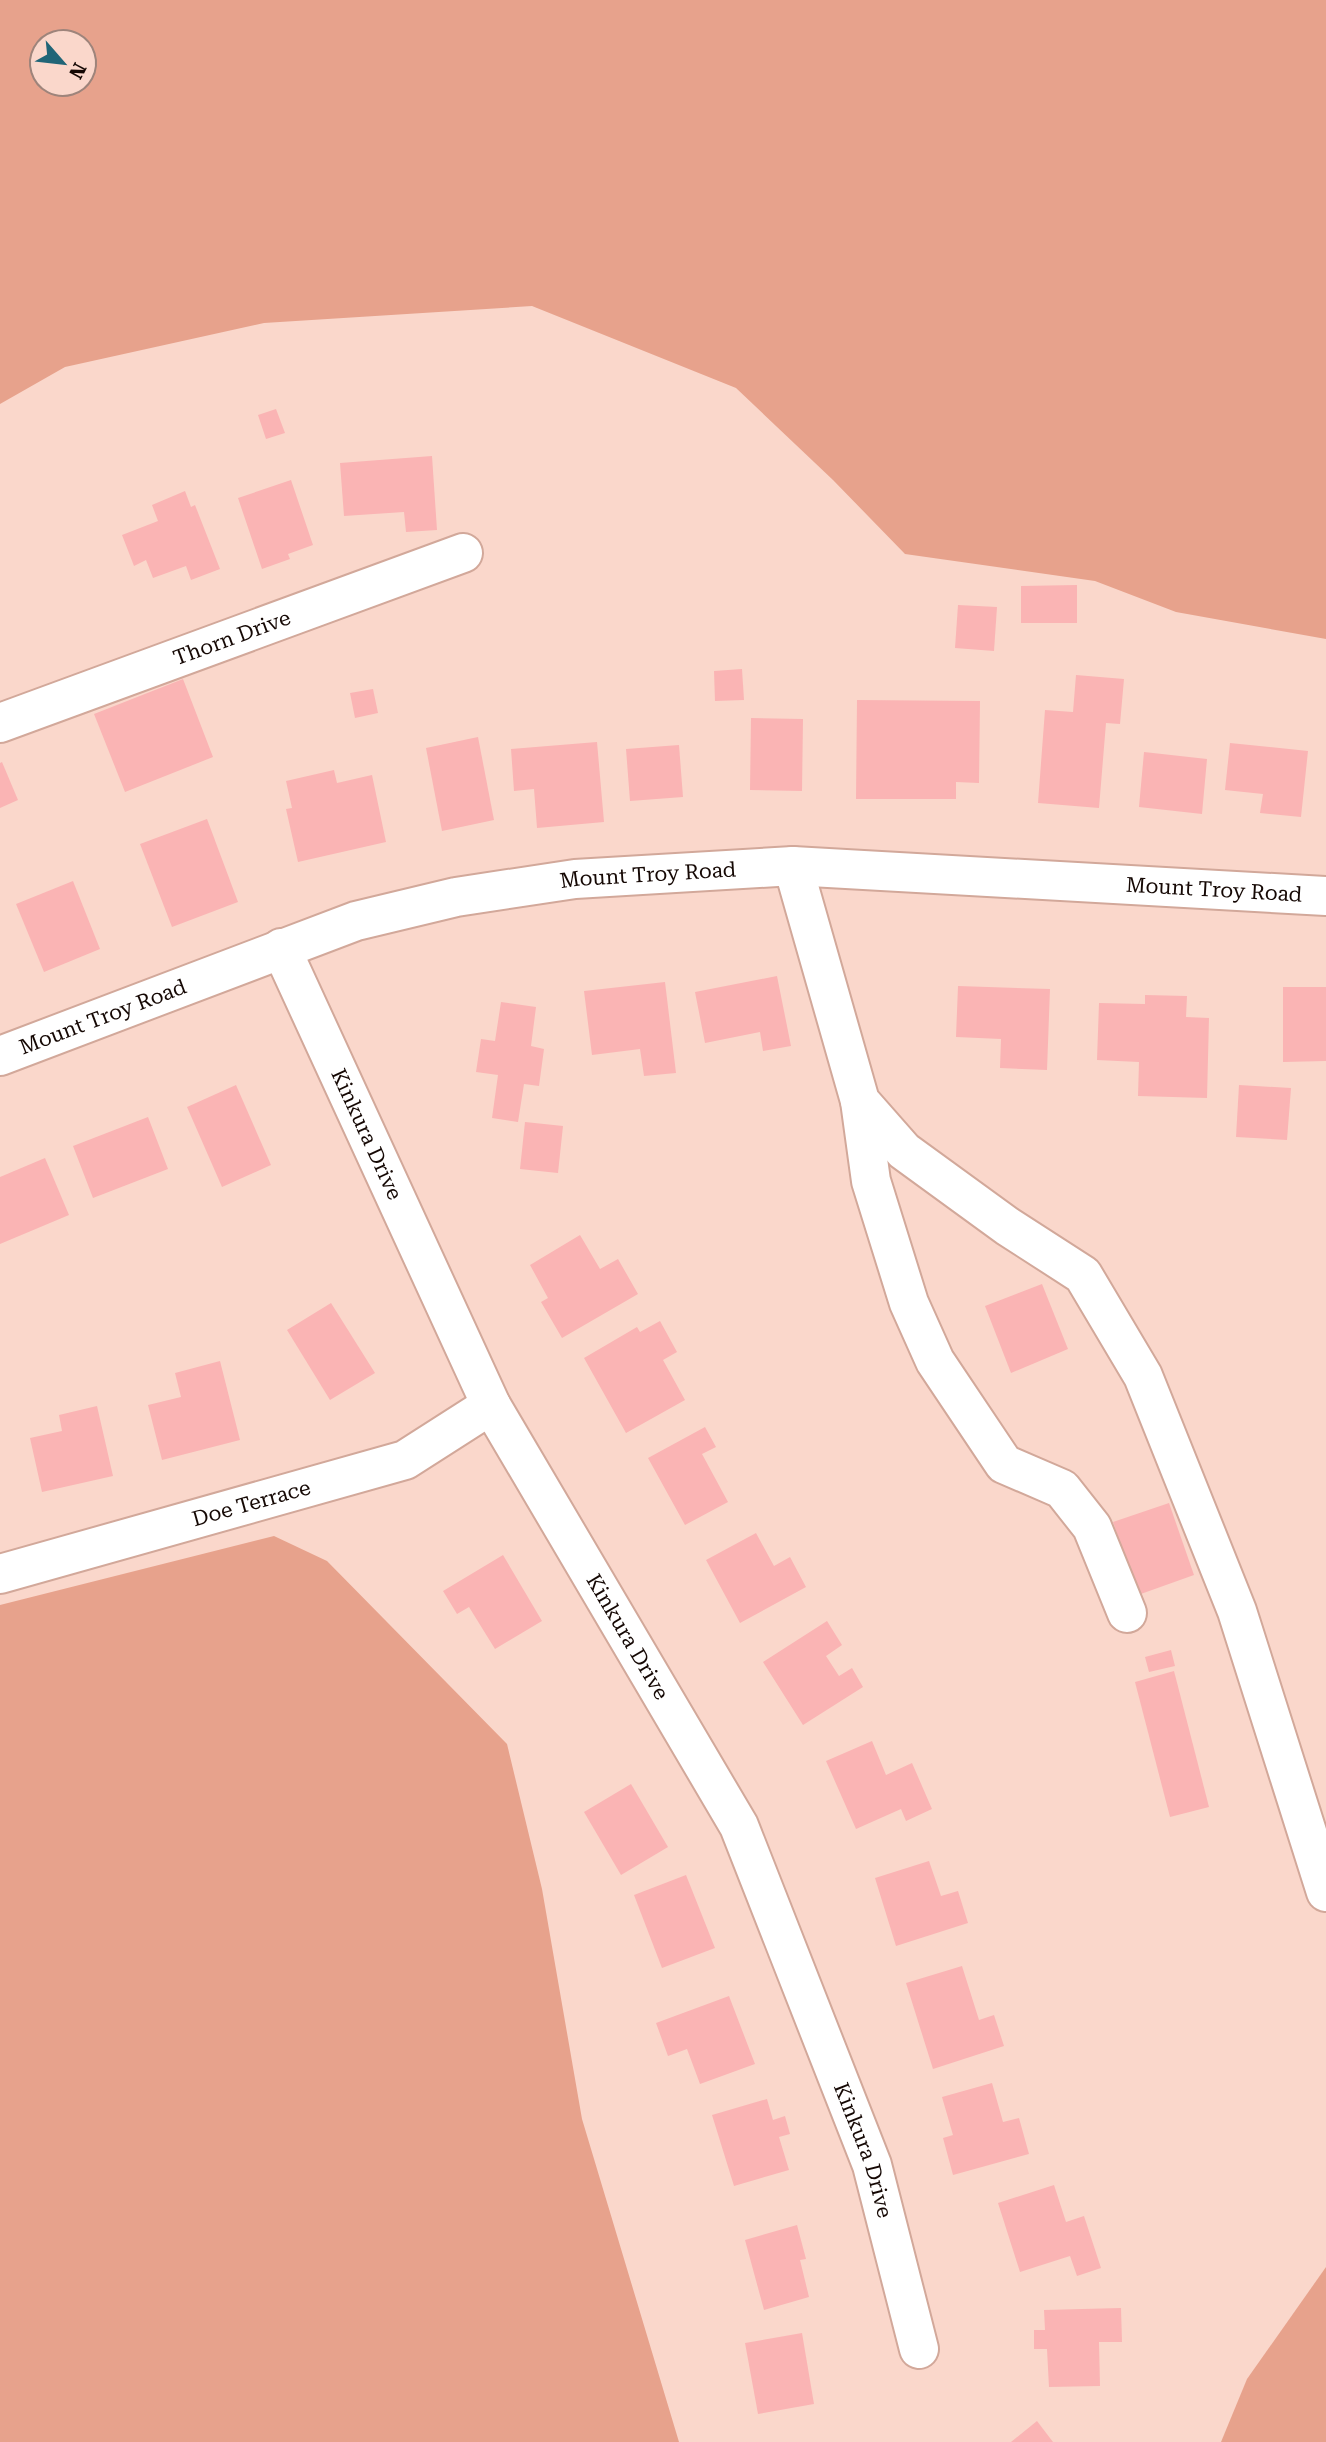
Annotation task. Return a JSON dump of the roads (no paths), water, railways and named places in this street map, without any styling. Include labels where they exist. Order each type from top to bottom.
[{"type":"street","name":"Thorn Drive","points":[[0,723],[463,553]]},
{"type":"street","name":"Mount Troy Road","points":[[0,1056],[356,921],[456,897],[575,879],[793,866],[1326,896]]},
{"type":"street","points":[[793,866],[860,1101],[871,1181],[909,1303],[935,1361],[1004,1464],[1062,1489],[1092,1527],[1128,1614]]},
{"type":"street","name":"Kinkura Drive","points":[[281,948],[491,1405],[739,1826],[872,2165],[919,2348]]},
{"type":"street","points":[[860,1101],[904,1151],[1007,1226],[1083,1275],[1148,1389],[1237,1611],[1326,1892]]},
{"type":"street","name":"Doe Terrace","points":[[0,1574],[405,1460],[491,1405]]}]
